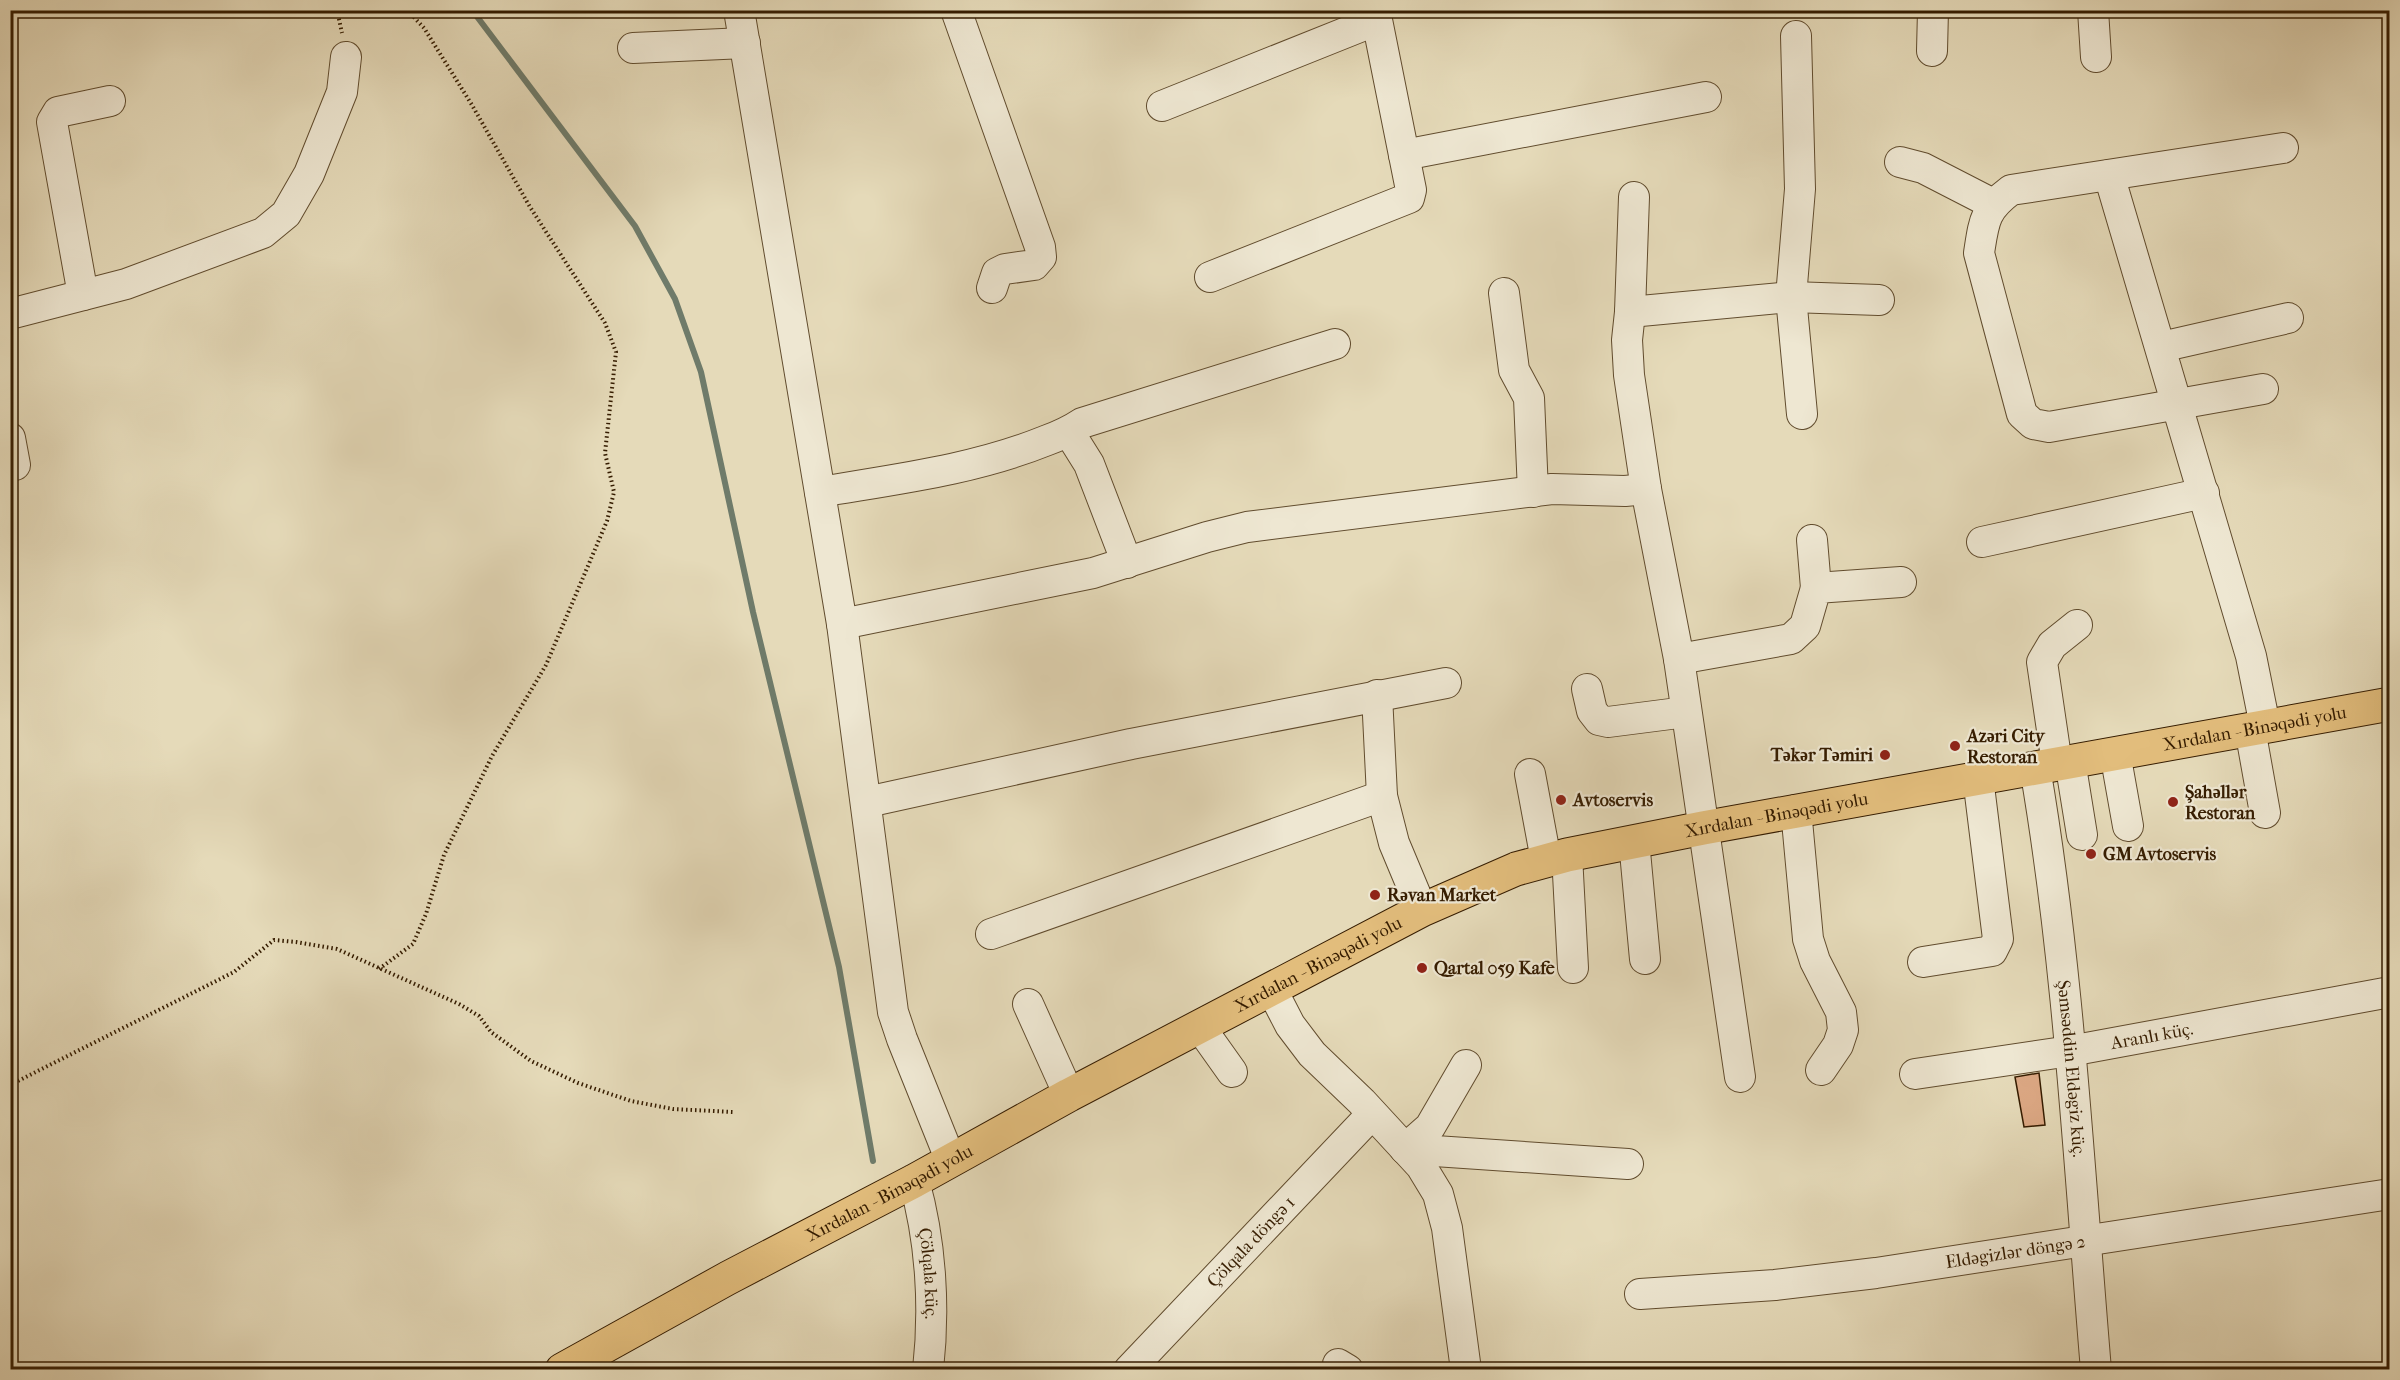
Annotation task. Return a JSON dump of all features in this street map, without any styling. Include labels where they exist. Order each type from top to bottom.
[{"type":"main road","name":"Xırdalan - Binəqədi yolu","points":[[562,1370],[1069,1095],[1422,910],[1486,880],[1557,858],[1796,810],[2257,728],[2389,709]]},
{"type":"street","points":[[739,10],[842,624],[893,1012],[951,1161]]},
{"type":"street","points":[[956,10],[1040,247],[1041,257],[1034,265],[1005,269],[997,273],[992,288]]},
{"type":"street","points":[[1932,51],[1933,10]]},
{"type":"street","points":[[2093,10],[2096,57]]},
{"type":"street","points":[[1162,105],[1376,15],[1411,190],[1409,198],[1402,203],[1209,277]]},
{"type":"street","points":[[1796,36],[1800,189],[1791,297],[1802,414]]},
{"type":"street","points":[[633,48],[745,43]]},
{"type":"street","points":[[10,314],[126,284],[263,233],[286,214],[309,174],[342,92],[346,57]]},
{"type":"street","points":[[1404,155],[1706,97]]},
{"type":"street","points":[[83,296],[52,122],[58,112],[110,101]]},
{"type":"street","points":[[2264,389],[2049,427],[2033,424],[2022,414],[1979,253],[1983,226],[1993,204],[2011,190],[2283,148]]},
{"type":"street","points":[[1899,162],[1923,168],[1993,204]]},
{"type":"street","points":[[2109,175],[2251,656],[2265,813]]},
{"type":"street","points":[[1634,197],[1627,339],[1629,375],[1646,489],[1679,659],[1740,1077]]},
{"type":"street","points":[[1504,293],[1514,370],[1528,398],[1533,492]]},
{"type":"street","points":[[1630,312],[1791,297],[1880,300]]},
{"type":"street","points":[[2161,347],[2288,318]]},
{"type":"street","points":[[820,492],[994,460],[1069,432],[1082,423],[1108,414],[1335,344]]},
{"type":"street","points":[[1069,432],[1089,464],[1127,563]]},
{"type":"street","points":[[842,624],[1093,573],[1207,537],[1247,527],[1569,488],[1625,491],[1646,489]]},
{"type":"street","points":[[1982,542],[2204,493]]},
{"type":"street","points":[[1679,659],[1791,639],[1805,626],[1816,588],[1812,540]]},
{"type":"street","points":[[1816,588],[1901,582]]},
{"type":"street","points":[[2077,625],[2052,645],[2043,662],[2054,764],[2082,835]]},
{"type":"street","points":[[867,802],[1120,746],[1446,683]]},
{"type":"street","points":[[1587,689],[1592,711],[1599,720],[1608,722],[1686,712]]},
{"type":"street","points":[[1377,695],[1382,796],[1394,843],[1422,910]]},
{"type":"street","points":[[2115,753],[2128,826]]},
{"type":"street","name":"Şəmsəddin Eldəgiz küç.","points":[[2054,764],[2048,851],[2070,1051],[2096,1370]]},
{"type":"street","points":[[1530,774],[1557,858],[1573,968]]},
{"type":"street","points":[[1923,962],[1992,951],[1996,946],[1998,939],[1978,778]]},
{"type":"street","points":[[991,934],[1382,796]]},
{"type":"street","points":[[1796,810],[1808,939],[1815,961],[1841,1012],[1843,1030],[1838,1045],[1821,1070]]},
{"type":"street","points":[[1634,842],[1645,959]]},
{"type":"street","points":[[1272,990],[1290,1025],[1312,1054],[1421,1166],[1438,1194],[1447,1228],[1466,1370]]},
{"type":"street","name":"Aranlı küç.","points":[[1915,1074],[2070,1051],[2390,992]]},
{"type":"street","points":[[1028,1004],[1069,1095]]},
{"type":"street","points":[[1200,1027],[1232,1072]]},
{"type":"street","points":[[1405,1149],[1430,1127],[1466,1065]]},
{"type":"street","name":"Çölqala döngə 1","points":[[1129,1370],[1372,1114]]},
{"type":"street","points":[[1405,1149],[1629,1164]]},
{"type":"street","name":"Çölqala küç.","points":[[914,1181],[926,1234],[931,1327],[928,1370]]},
{"type":"street","name":"Eldəgizlər döngə 2","points":[[1640,1294],[1775,1285],[1853,1276],[2390,1194]]},
{"type":"path","points":[[379,969],[412,944],[426,914],[448,845],[492,756],[546,665],[607,521],[614,492],[605,453],[616,352],[605,323],[530,207],[466,95],[424,28],[407,10]]},
{"type":"path","points":[[10,1085],[234,972],[274,940],[337,950],[469,1010],[479,1016],[491,1032],[531,1061],[578,1083],[631,1101],[673,1108],[733,1112]]},
{"type":"building","points":[[2039,1073],[2045,1125],[2024,1127],[2015,1077]]},
{"type":"waterway","points":[[472,10],[635,226],[675,299],[701,372],[753,612],[839,967],[873,1161]]},
{"type":"place","name":"Azəri City Restoran","points":[[1955,746]]},
{"type":"place","name":"Təkər Təmiri","points":[[1885,755]]},
{"type":"place","name":"Avtoservis","points":[[1561,800]]},
{"type":"place","name":"Şahəllər Restoran","points":[[2173,802]]},
{"type":"place","name":"GM Avtoservis","points":[[2091,854]]},
{"type":"place","name":"Rəvan Market","points":[[1375,895]]},
{"type":"place","name":"Qartal 059 Kafe","points":[[1422,968]]}]
